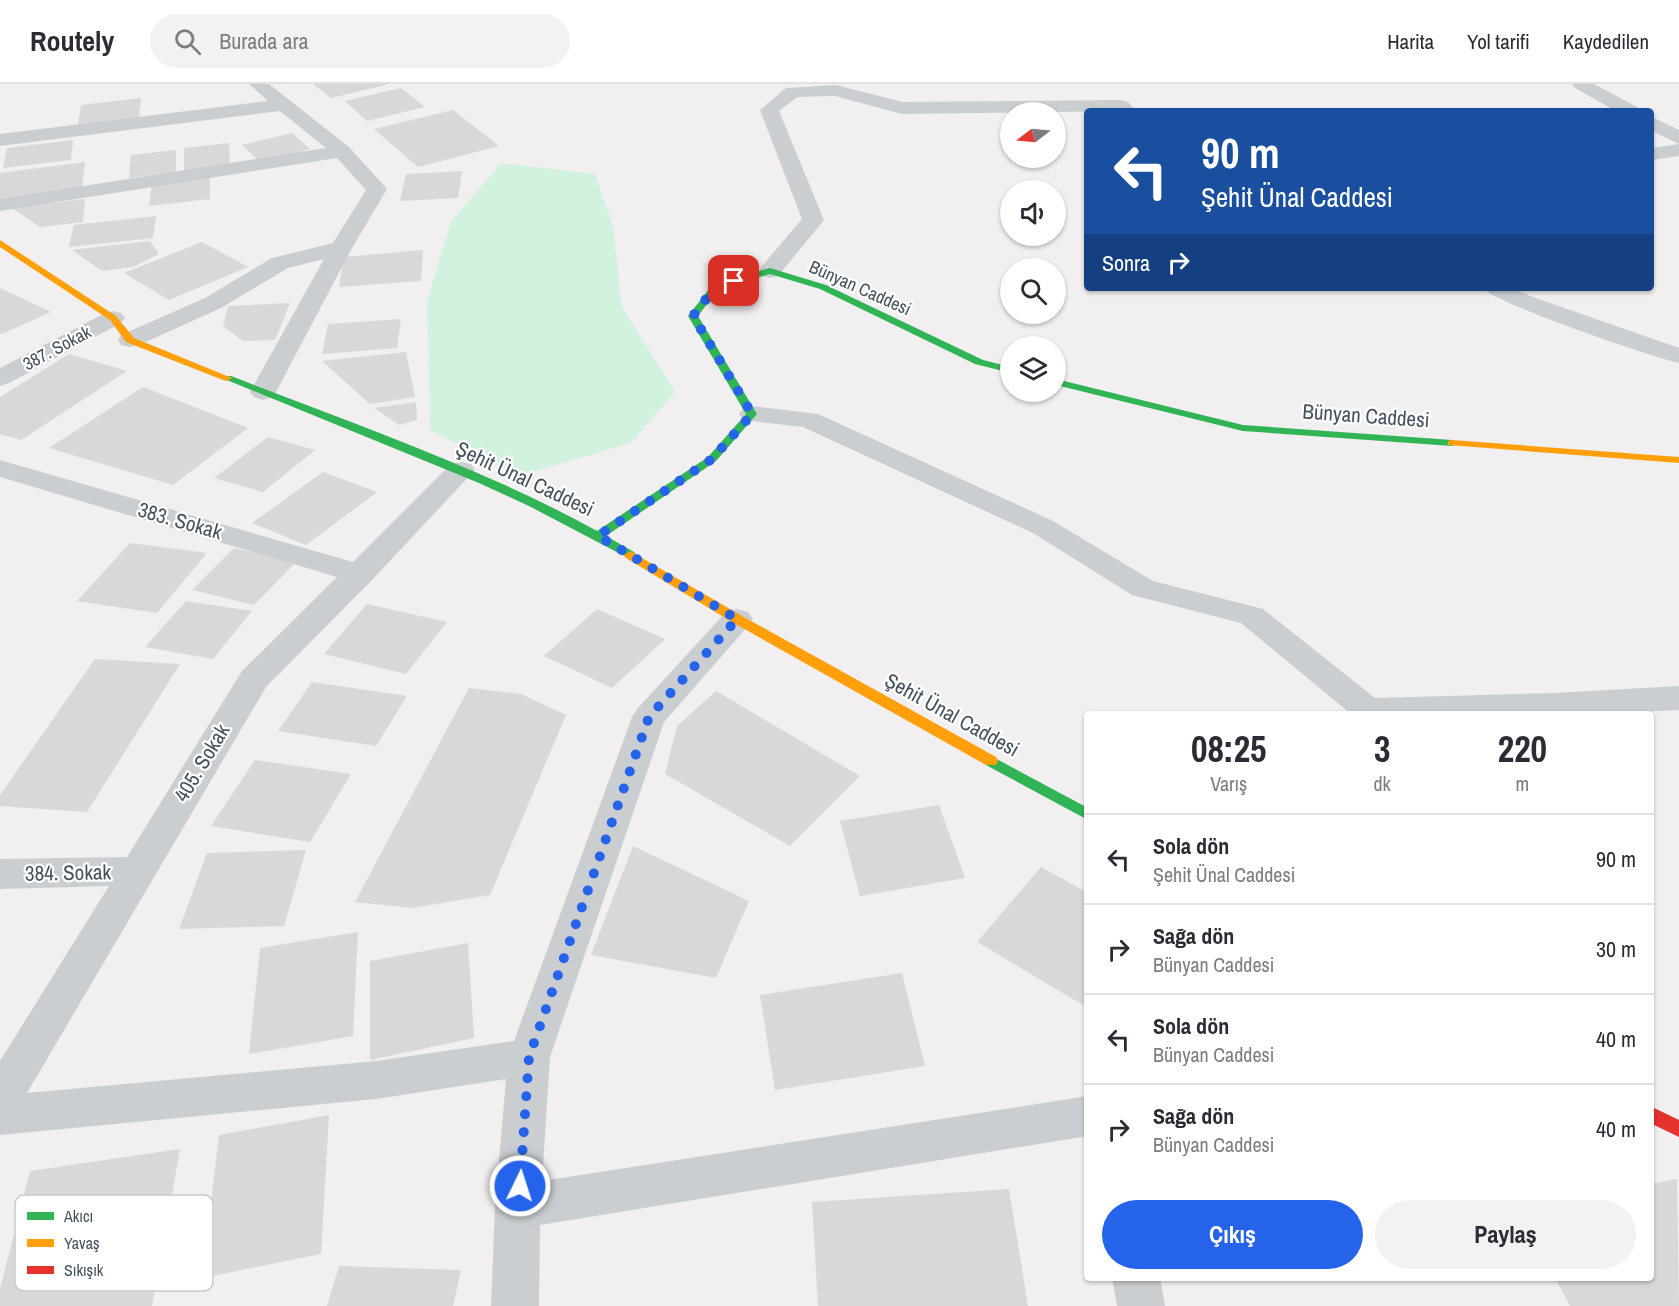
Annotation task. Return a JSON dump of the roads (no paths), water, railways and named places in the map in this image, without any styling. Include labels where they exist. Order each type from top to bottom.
[{"type":"street","points":[[258,84],[342,151],[377,189],[341,248],[263,392]]},
{"type":"street","points":[[1581,84],[1625,108]]},
{"type":"street","points":[[752,414],[693,316],[716,286],[770,271],[813,220],[769,110],[792,92],[836,90],[902,108],[1121,106],[1123,108]]},
{"type":"street","points":[[0,140],[282,105]]},
{"type":"street","points":[[1654,124],[1679,138]]},
{"type":"street","points":[[1654,154],[1679,150]]},
{"type":"street","points":[[0,205],[342,151]]},
{"type":"street","points":[[0,243],[113,318],[130,340],[213,303],[280,263],[341,248]]},
{"type":"street","name":"Bünyan Caddesi","points":[[770,271],[823,287],[979,362],[1000,367]]},
{"type":"street","points":[[1501,291],[1522,301],[1679,356]]},
{"type":"street","name":"387. Sokak","points":[[0,378],[113,318]]},
{"type":"street","name":"Şehit Ünal Caddesi","points":[[130,340],[461,470],[598,536],[737,619],[1084,813]]},
{"type":"street","name":"Bünyan Caddesi","points":[[1066,384],[1243,428],[1679,460]]},
{"type":"street","points":[[598,536],[712,459],[752,414]]},
{"type":"street","points":[[752,414],[809,420],[1043,527],[1143,588],[1252,616],[1368,711]]},
{"type":"street","name":"383. Sokak","points":[[0,468],[360,574]]},
{"type":"street","name":"405. Sokak","points":[[0,1099],[254,679],[461,470]]},
{"type":"street","points":[[515,1306],[518,1207],[529,1057],[649,717],[737,619]]},
{"type":"street","points":[[1395,711],[1679,698]]},
{"type":"street","name":"384. Sokak","points":[[0,874],[136,872]]},
{"type":"street","points":[[0,1115],[376,1080],[529,1057]]},
{"type":"street","points":[[1654,1116],[1679,1129]]},
{"type":"street","points":[[518,1207],[1084,1117]]},
{"type":"street","points":[[1137,1281],[1141,1306]]}]
